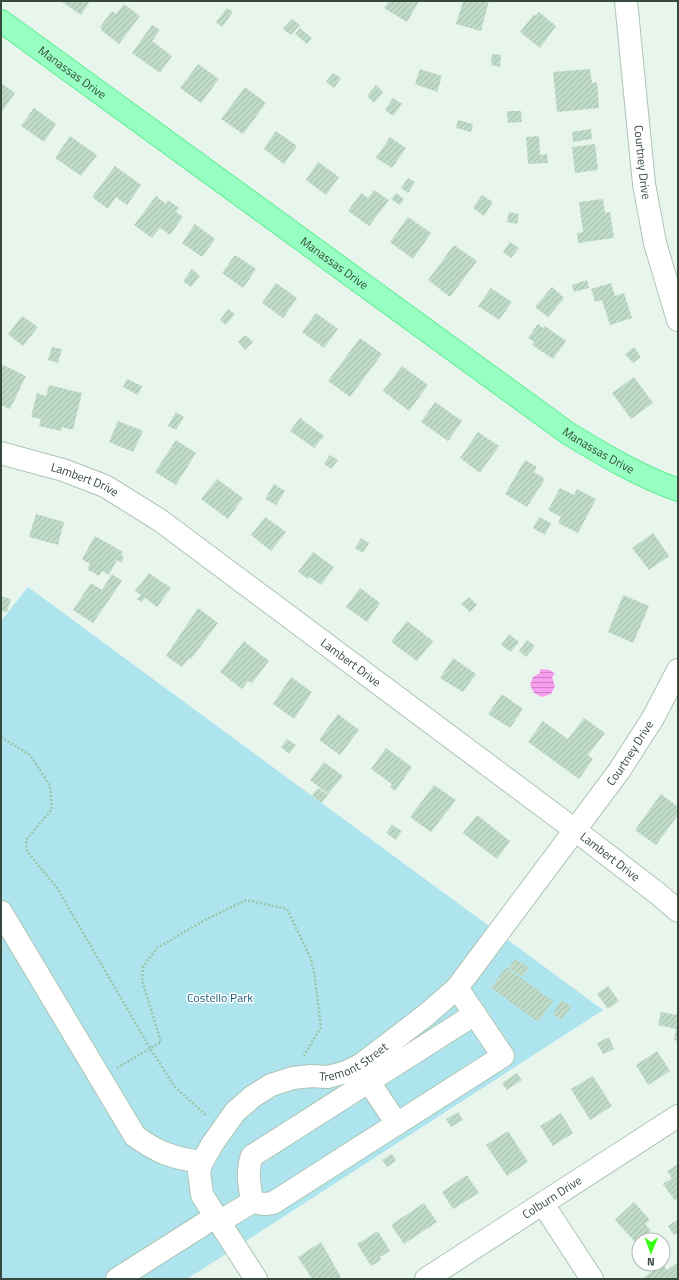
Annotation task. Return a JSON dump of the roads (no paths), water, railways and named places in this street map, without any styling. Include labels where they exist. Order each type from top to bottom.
[{"type":"main road","name":"Manassas Drive","points":[[1,21],[569,434],[645,477],[678,490]]},
{"type":"street","name":"Courtney Drive","points":[[626,1],[644,184],[655,243],[678,320]]},
{"type":"street","name":"Lambert Drive","points":[[1,453],[63,470],[105,486],[161,521],[575,830],[657,893],[678,912]]},
{"type":"street","name":"Courtney Drive","points":[[575,830],[637,745],[678,670]]},
{"type":"street","name":"Tremont Street","points":[[256,1279],[202,1195],[199,1172],[202,1162],[222,1130],[235,1112],[252,1097],[271,1085],[293,1078],[311,1076],[328,1077],[346,1072],[362,1064],[426,1015],[457,988],[575,830]]},
{"type":"street","points":[[1,912],[135,1136],[163,1154],[181,1159],[202,1162]]},
{"type":"street","points":[[117,1279],[217,1219],[252,1202],[264,1204],[273,1203],[503,1056],[457,988]]},
{"type":"street","points":[[252,1202],[249,1163],[252,1156],[474,1014]]},
{"type":"street","points":[[369,1082],[396,1124]]},
{"type":"street","name":"Colburn Drive","points":[[426,1279],[678,1116]]},
{"type":"street","points":[[543,1204],[592,1279]]},
{"type":"park label","name":"Costello Park","points":[[220,998]]}]
